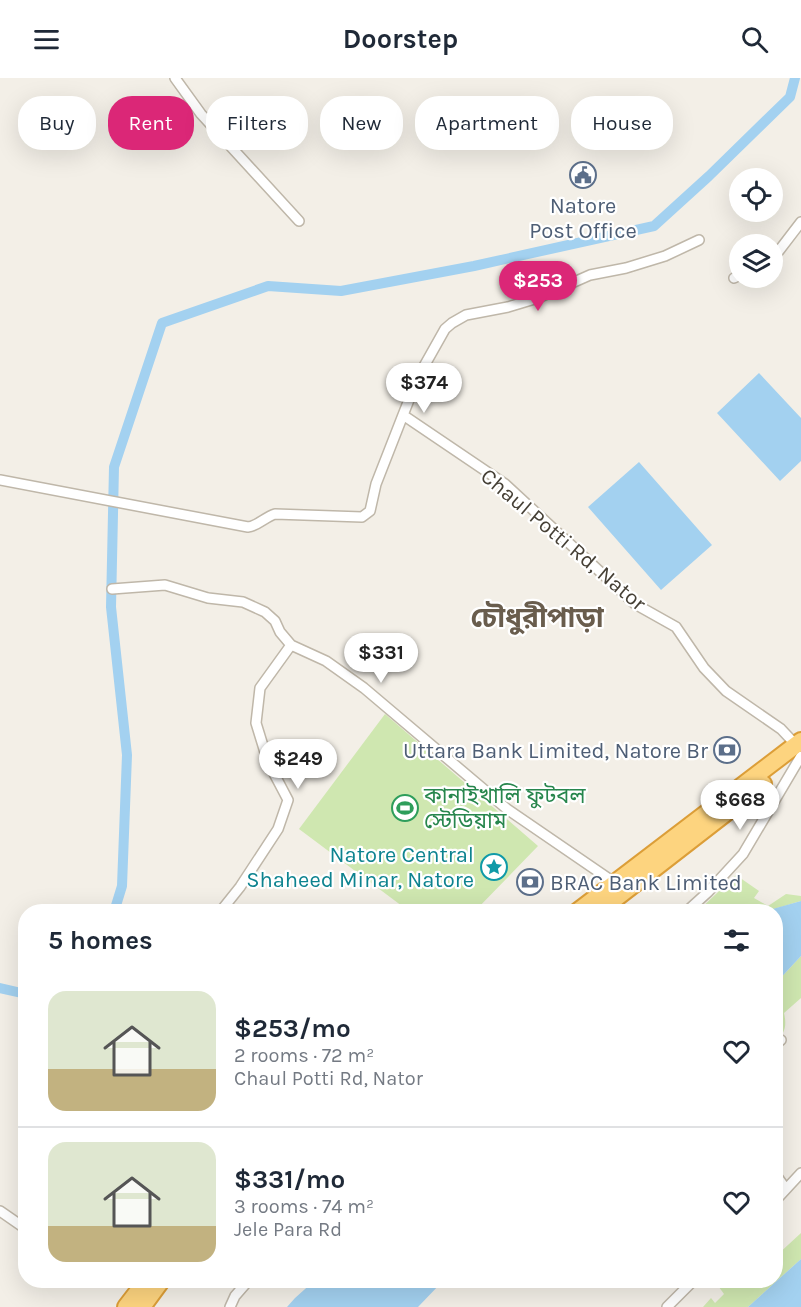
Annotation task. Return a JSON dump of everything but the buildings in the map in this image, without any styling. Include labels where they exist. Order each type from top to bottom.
[{"type":"highway","points":[[587,904],[800,749]]},
{"type":"highway","points":[[608,904],[705,830],[800,749]]},
{"type":"highway","points":[[126,1307],[141,1288]]},
{"type":"highway","points":[[142,1307],[156,1288]]},
{"type":"street","points":[[175,78],[201,114],[299,222]]},
{"type":"street","points":[[783,245],[801,222]]},
{"type":"street","points":[[0,480],[248,527],[275,514],[362,517],[370,511],[376,484],[418,377],[446,329],[452,323],[466,315],[508,308],[538,298],[590,275],[626,268],[655,259],[699,240]]},
{"type":"street","name":"Chaul Potti Rd, Nator","points":[[403,415],[505,484],[635,604],[676,627],[704,668],[726,691],[774,724],[800,749]]},
{"type":"street","points":[[112,589],[165,585],[208,598],[243,602],[265,612],[291,645],[326,661],[364,688],[507,809],[615,883]]},
{"type":"street","points":[[227,904],[240,888],[278,829],[288,800],[268,762],[256,723],[260,688],[291,645]]},
{"type":"street","points":[[695,904],[743,854],[800,749]]},
{"type":"street","points":[[783,1193],[801,1173]]},
{"type":"street","points":[[783,1186],[786,1190]]},
{"type":"street","points":[[0,1211],[18,1223]]},
{"type":"street","points":[[230,1307],[242,1288]]},
{"type":"street","points":[[667,1307],[686,1288]]},
{"type":"green space","name":"কানাইখালি ফুটবল স্টেডিয়াম","points":[[385,714],[538,846],[482,904],[399,904],[299,829]]},
{"type":"green space","points":[[736,875],[759,891],[754,898],[764,904],[705,904]]},
{"type":"green space","points":[[786,894],[801,896],[801,901],[783,906],[783,904],[771,904]]},
{"type":"green space","points":[[801,956],[801,998],[784,1013],[783,1031],[783,975]]},
{"type":"green space","points":[[801,1233],[801,1259],[783,1275],[783,1250]]},
{"type":"green space","points":[[720,1288],[769,1288],[748,1307],[703,1307],[711,1298],[715,1303],[724,1294]]},
{"type":"water","points":[[759,373],[801,418],[801,461],[780,481],[717,413]]},
{"type":"water","points":[[639,462],[712,545],[661,590],[588,507]]},
{"type":"water","points":[[801,901],[801,956],[783,975],[783,906]]},
{"type":"water","points":[[801,1259],[801,1307],[748,1307],[769,1288],[783,1288],[783,1275]]},
{"type":"water","points":[[306,1288],[436,1288],[418,1307],[287,1307]]},
{"type":"waterway","points":[[116,904],[122,886],[127,755],[111,607],[114,467],[162,323],[268,286],[341,291],[474,266],[654,226],[790,97],[795,78]]},
{"type":"waterway","points":[[0,988],[18,992]]},
{"type":"place","name":"Natore Post Office","points":[[583,175]]},
{"type":"place","name":"Uttara Bank Limited, Natore Br","points":[[727,750]]},
{"type":"place","name":"কানাইখালি ফুটবল স্টেডিয়াম","points":[[405,808]]},
{"type":"place","name":"Natore Central Shaheed Minar, Natore","points":[[494,867]]},
{"type":"place","name":"BRAC Bank Limited","points":[[530,882]]},
{"type":"district","name":"চৌধুরীপাড়া","points":[[537,617]]}]
